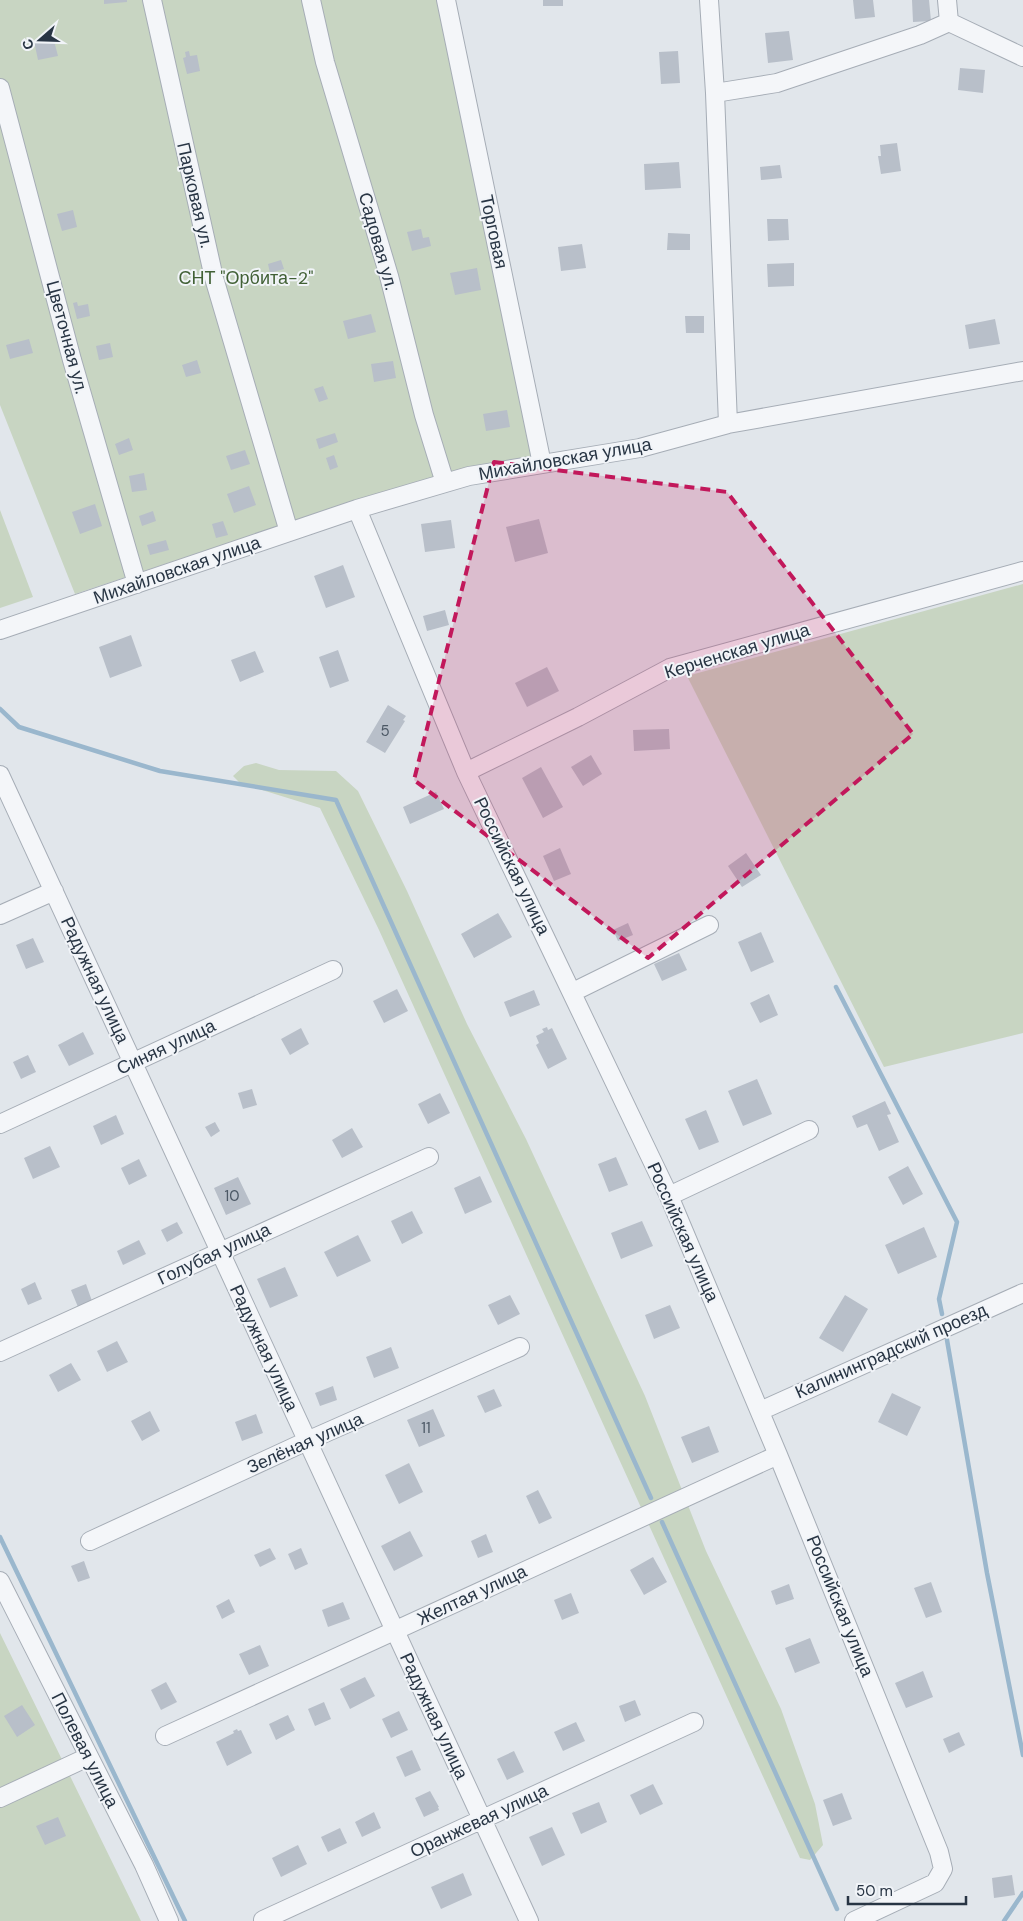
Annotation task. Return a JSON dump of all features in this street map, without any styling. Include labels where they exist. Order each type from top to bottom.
[{"type":"street","name":"Парковая ул.","points":[[152,0],[214,278],[289,532]]},
{"type":"street","name":"Садовая ул.","points":[[311,0],[325,62],[389,276],[424,414],[445,483]]},
{"type":"street","name":"Торговая","points":[[446,0],[542,464]]},
{"type":"street","points":[[709,0],[715,93],[728,424]]},
{"type":"street","points":[[947,0],[949,22]]},
{"type":"street","points":[[715,93],[777,83],[894,44],[949,22],[1023,57]]},
{"type":"street","name":"Цветочная ул.","points":[[0,88],[72,360],[137,584]]},
{"type":"street","name":"Михайловская улица","points":[[0,630],[357,509],[469,476],[640,448],[728,424],[1023,371]]},
{"type":"street","name":"Российская улица","points":[[357,509],[466,772],[668,1196],[760,1411],[939,1852],[943,1869],[934,1883],[854,1921]]},
{"type":"street","name":"Керченская улица","points":[[466,772],[578,717],[670,668],[1023,571]]},
{"type":"street","name":"Радужная улица","points":[[0,775],[529,1921]]},
{"type":"street","points":[[0,916],[54,891]]},
{"type":"street","points":[[572,992],[709,925]]},
{"type":"street","name":"Синяя улица","points":[[0,1124],[333,970]]},
{"type":"street","points":[[668,1196],[809,1130]]},
{"type":"street","name":"Голубая улица","points":[[0,1352],[429,1157]]},
{"type":"street","name":"Калининградский проезд","points":[[760,1411],[1023,1293]]},
{"type":"street","name":"Зелёная улица","points":[[90,1541],[308,1441],[520,1347]]},
{"type":"street","name":"Желтая улица","points":[[165,1736],[778,1455]]},
{"type":"street","name":"Полевая улица","points":[[0,1581],[144,1865],[169,1921]]},
{"type":"street","name":"Оранжевая улица","points":[[263,1920],[694,1722]]},
{"type":"street","points":[[0,1798],[88,1757]]},
{"type":"highlighted area","points":[[494,462],[727,492],[913,734],[648,958],[414,780]]},
{"type":"green space","name":"СНТ \"Орбита-2\"","points":[[0,0],[440,0],[536,459],[297,520],[75,594],[0,405]]},
{"type":"green space","points":[[0,510],[33,597],[0,608]]},
{"type":"green space","points":[[1023,584],[1023,1033],[884,1067],[687,676]]},
{"type":"green space","points":[[256,763],[279,770],[336,771],[358,791],[407,891],[467,1024],[526,1139],[645,1396],[706,1551],[781,1709],[815,1804],[823,1845],[810,1860],[800,1858],[379,930],[320,808],[240,783],[233,776],[244,766]]},
{"type":"green space","points":[[0,1633],[141,1921],[0,1921]]},
{"type":"building","points":[[104,0],[127,0],[127,2],[104,4]]},
{"type":"building","points":[[543,0],[563,0],[563,6],[543,6]]},
{"type":"building","points":[[853,0],[873,0],[875,17],[855,19]]},
{"type":"building","points":[[912,0],[929,0],[931,21],[913,22]]},
{"type":"building","points":[[789,31],[793,60],[768,63],[765,33]]},
{"type":"building","points":[[53,37],[58,56],[38,60],[34,41]]},
{"type":"building","points":[[189,51],[190,56],[197,55],[200,71],[187,74],[183,58],[186,57],[185,52]]},
{"type":"building","points":[[678,51],[680,83],[661,84],[659,52]]},
{"type":"building","points":[[960,68],[985,70],[983,93],[958,90]]},
{"type":"building","points":[[897,143],[901,171],[881,174],[878,156],[881,156],[880,145]]},
{"type":"building","points":[[679,162],[681,188],[645,190],[644,164]]},
{"type":"building","points":[[780,165],[782,178],[761,180],[760,167]]},
{"type":"building","points":[[73,210],[77,227],[62,231],[57,214]]},
{"type":"building","points":[[767,219],[788,219],[789,240],[768,241]]},
{"type":"building","points":[[421,229],[423,238],[429,237],[431,246],[412,251],[407,232]]},
{"type":"building","points":[[668,233],[690,234],[690,250],[667,250]]},
{"type":"building","points":[[582,244],[586,268],[561,271],[558,247]]},
{"type":"building","points":[[281,260],[284,269],[270,273],[268,264]]},
{"type":"building","points":[[794,263],[794,286],[768,287],[767,264]]},
{"type":"building","points":[[477,268],[481,290],[455,295],[450,273]]},
{"type":"building","points":[[77,302],[78,306],[88,304],[90,316],[77,319],[73,303]]},
{"type":"building","points":[[371,314],[376,332],[348,339],[343,321]]},
{"type":"building","points":[[685,316],[704,316],[704,333],[686,333]]},
{"type":"building","points":[[995,319],[1000,344],[969,349],[965,325]]},
{"type":"building","points":[[29,339],[33,353],[10,359],[6,345]]},
{"type":"building","points":[[110,343],[113,357],[99,360],[96,346]]},
{"type":"building","points":[[197,360],[201,373],[186,377],[182,365]]},
{"type":"building","points":[[393,361],[396,378],[374,382],[371,364]]},
{"type":"building","points":[[323,386],[328,399],[319,402],[314,389]]},
{"type":"building","points":[[507,410],[510,427],[486,431],[483,414]]},
{"type":"building","points":[[335,433],[338,442],[319,449],[316,439]]},
{"type":"building","points":[[129,438],[133,450],[119,455],[115,444]]},
{"type":"building","points":[[245,450],[250,464],[231,470],[226,456]]},
{"type":"building","points":[[334,455],[338,467],[330,470],[326,458]]},
{"type":"building","points":[[144,473],[147,490],[132,492],[129,476]]},
{"type":"building","points":[[249,486],[256,505],[234,513],[227,494]]},
{"type":"building","points":[[95,504],[102,526],[80,534],[72,512]]},
{"type":"building","points":[[153,511],[156,521],[142,526],[139,516]]},
{"type":"building","points":[[539,519],[548,553],[515,562],[506,527]]},
{"type":"building","points":[[451,520],[455,548],[425,552],[421,524]]},
{"type":"building","points":[[223,521],[228,535],[216,538],[212,524]]},
{"type":"building","points":[[166,540],[169,550],[150,555],[147,545]]},
{"type":"building","points":[[343,565],[355,597],[326,608],[314,576]]},
{"type":"building","points":[[445,610],[449,625],[427,631],[423,616]]},
{"type":"building","points":[[131,635],[142,666],[110,678],[99,647]]},
{"type":"building","points":[[338,650],[349,681],[330,688],[319,657]]},
{"type":"building","points":[[255,651],[264,672],[240,682],[231,660]]},
{"type":"building","points":[[547,667],[559,691],[527,707],[515,683]]},
{"type":"building","points":[[388,705],[406,716],[403,720],[405,721],[385,753],[366,742]]},
{"type":"building","points":[[669,729],[670,749],[634,751],[633,730]]},
{"type":"building","points":[[591,755],[602,774],[583,786],[571,767]]},
{"type":"building","points":[[541,767],[563,807],[543,818],[522,778]]},
{"type":"building","points":[[436,792],[444,809],[410,824],[403,807]]},
{"type":"building","points":[[560,848],[571,874],[554,881],[543,856]]},
{"type":"building","points":[[746,853],[761,875],[742,887],[728,866]]},
{"type":"building","points":[[498,913],[512,937],[474,958],[461,934]]},
{"type":"building","points":[[628,923],[633,935],[618,941],[613,930]]},
{"type":"building","points":[[761,932],[774,962],[751,972],[738,942]]},
{"type":"building","points":[[33,938],[44,962],[26,969],[16,945]]},
{"type":"building","points":[[679,953],[687,970],[662,981],[654,964]]},
{"type":"building","points":[[397,989],[408,1011],[384,1023],[373,1001]]},
{"type":"building","points":[[534,990],[540,1005],[510,1017],[504,1002]]},
{"type":"building","points":[[769,994],[778,1015],[760,1023],[750,1003]]},
{"type":"building","points":[[547,1027],[548,1030],[552,1028],[567,1059],[548,1069],[536,1045],[539,1043],[536,1036],[544,1032],[542,1029]]},
{"type":"building","points":[[301,1028],[309,1044],[290,1055],[281,1039]]},
{"type":"building","points":[[83,1032],[94,1054],[69,1066],[58,1045]]},
{"type":"building","points":[[28,1055],[36,1072],[21,1079],[13,1062]]},
{"type":"building","points":[[757,1079],[772,1114],[743,1126],[728,1091]]},
{"type":"building","points":[[252,1089],[257,1105],[243,1109],[238,1093]]},
{"type":"building","points":[[440,1093],[450,1113],[428,1124],[418,1104]]},
{"type":"building","points":[[885,1101],[891,1114],[887,1115],[899,1142],[879,1151],[867,1124],[857,1128],[852,1116]]},
{"type":"building","points":[[706,1110],[719,1142],[699,1150],[685,1119]]},
{"type":"building","points":[[116,1115],[124,1134],[101,1145],[93,1126]]},
{"type":"building","points":[[215,1122],[220,1131],[211,1137],[205,1127]]},
{"type":"building","points":[[352,1128],[363,1147],[342,1158],[332,1140]]},
{"type":"building","points":[[50,1146],[60,1167],[33,1179],[24,1158]]},
{"type":"building","points":[[616,1157],[628,1185],[609,1192],[598,1164]]},
{"type":"building","points":[[139,1159],[147,1176],[129,1185],[121,1168]]},
{"type":"building","points":[[908,1166],[923,1194],[903,1205],[888,1177]]},
{"type":"building","points":[[480,1176],[492,1202],[465,1214],[454,1188]]},
{"type":"building","points":[[238,1177],[251,1204],[226,1215],[214,1188]]},
{"type":"building","points":[[412,1211],[423,1233],[402,1244],[391,1221]]},
{"type":"building","points":[[642,1221],[653,1246],[621,1259],[611,1233]]},
{"type":"building","points":[[177,1222],[183,1233],[167,1242],[161,1230]]},
{"type":"building","points":[[924,1227],[937,1257],[898,1274],[885,1245]]},
{"type":"building","points":[[358,1235],[371,1261],[337,1277],[324,1252]]},
{"type":"building","points":[[139,1240],[146,1254],[123,1265],[117,1251]]},
{"type":"building","points":[[285,1267],[298,1296],[270,1308],[257,1279]]},
{"type":"building","points":[[35,1282],[42,1299],[28,1305],[21,1289]]},
{"type":"building","points":[[86,1284],[92,1301],[78,1307],[71,1290]]},
{"type":"building","points":[[510,1295],[520,1314],[498,1325],[488,1305]]},
{"type":"building","points":[[845,1295],[868,1309],[843,1352],[819,1338]]},
{"type":"building","points":[[670,1305],[680,1328],[654,1339],[645,1315]]},
{"type":"building","points":[[117,1341],[128,1362],[107,1372],[97,1351]]},
{"type":"building","points":[[391,1347],[399,1368],[374,1378],[366,1357]]},
{"type":"building","points":[[71,1363],[81,1380],[58,1392],[49,1375]]},
{"type":"building","points":[[333,1386],[337,1400],[320,1406],[315,1393]]},
{"type":"building","points":[[494,1389],[502,1406],[485,1413],[477,1396]]},
{"type":"building","points":[[892,1393],[921,1407],[907,1436],[878,1422]]},
{"type":"building","points":[[433,1409],[445,1436],[419,1447],[407,1420]]},
{"type":"building","points":[[150,1411],[160,1431],[142,1441],[131,1421]]},
{"type":"building","points":[[256,1414],[263,1433],[242,1441],[235,1422]]},
{"type":"building","points":[[709,1426],[719,1452],[692,1463],[681,1437]]},
{"type":"building","points":[[409,1463],[423,1492],[399,1504],[385,1475]]},
{"type":"building","points":[[538,1490],[552,1518],[539,1524],[526,1496]]},
{"type":"building","points":[[410,1531],[423,1556],[394,1571],[381,1546]]},
{"type":"building","points":[[486,1534],[493,1552],[478,1558],[471,1541]]},
{"type":"building","points":[[270,1548],[276,1559],[260,1567],[254,1555]]},
{"type":"building","points":[[301,1548],[308,1564],[295,1570],[288,1554]]},
{"type":"building","points":[[653,1557],[667,1582],[644,1595],[630,1570]]},
{"type":"building","points":[[84,1561],[90,1578],[78,1582],[71,1566]]},
{"type":"building","points":[[931,1582],[942,1612],[926,1618],[914,1588]]},
{"type":"building","points":[[789,1584],[794,1599],[776,1605],[771,1591]]},
{"type":"building","points":[[571,1593],[579,1613],[562,1620],[554,1600]]},
{"type":"building","points":[[229,1599],[235,1612],[222,1619],[216,1606]]},
{"type":"building","points":[[343,1602],[350,1619],[328,1627],[322,1610]]},
{"type":"building","points":[[810,1638],[820,1663],[795,1673],[785,1648]]},
{"type":"building","points":[[260,1645],[269,1666],[249,1675],[239,1654]]},
{"type":"building","points":[[923,1671],[933,1697],[906,1708],[895,1683]]},
{"type":"building","points":[[365,1677],[375,1696],[350,1709],[340,1689]]},
{"type":"building","points":[[166,1682],[177,1702],[161,1710],[151,1690]]},
{"type":"building","points":[[635,1700],[641,1715],[625,1722],[619,1706]]},
{"type":"building","points":[[324,1702],[331,1719],[315,1726],[308,1709]]},
{"type":"building","points":[[22,1705],[35,1725],[17,1737],[4,1716]]},
{"type":"building","points":[[399,1711],[408,1730],[391,1738],[382,1719]]},
{"type":"building","points":[[288,1715],[295,1730],[276,1740],[269,1724]]},
{"type":"building","points":[[576,1722],[585,1741],[563,1751],[554,1732]]},
{"type":"building","points":[[237,1729],[238,1731],[241,1730],[252,1753],[227,1766],[216,1742],[234,1733],[233,1731]]},
{"type":"building","points":[[959,1732],[965,1745],[949,1753],[943,1739]]},
{"type":"building","points":[[412,1750],[421,1770],[405,1777],[396,1757]]},
{"type":"building","points":[[514,1751],[524,1772],[507,1780],[497,1759]]},
{"type":"building","points":[[653,1784],[663,1804],[640,1815],[630,1795]]},
{"type":"building","points":[[430,1791],[439,1810],[424,1817],[415,1798]]},
{"type":"building","points":[[842,1793],[852,1819],[833,1826],[823,1800]]},
{"type":"building","points":[[599,1802],[607,1822],[581,1834],[572,1813]]},
{"type":"building","points":[[374,1812],[381,1828],[362,1837],[355,1822]]},
{"type":"building","points":[[58,1817],[66,1836],[45,1845],[36,1826]]},
{"type":"building","points":[[552,1827],[565,1855],[542,1866],[529,1837]]},
{"type":"building","points":[[340,1828],[347,1843],[328,1852],[321,1837]]},
{"type":"building","points":[[298,1845],[307,1864],[281,1877],[272,1858]]},
{"type":"building","points":[[463,1873],[472,1895],[441,1909],[431,1887]]},
{"type":"building","points":[[1012,1875],[1015,1895],[994,1898],[992,1878]]},
{"type":"waterway","points":[[0,709],[19,727],[160,771],[336,800],[651,1498]]},
{"type":"waterway","points":[[836,987],[957,1222],[939,1299],[942,1314]]},
{"type":"waterway","points":[[947,1340],[987,1573],[1023,1755]]},
{"type":"waterway","points":[[662,1522],[837,1909]]},
{"type":"waterway","points":[[0,1537],[185,1921]]},
{"type":"waterway","points":[[1004,1921],[1023,1893]]}]
